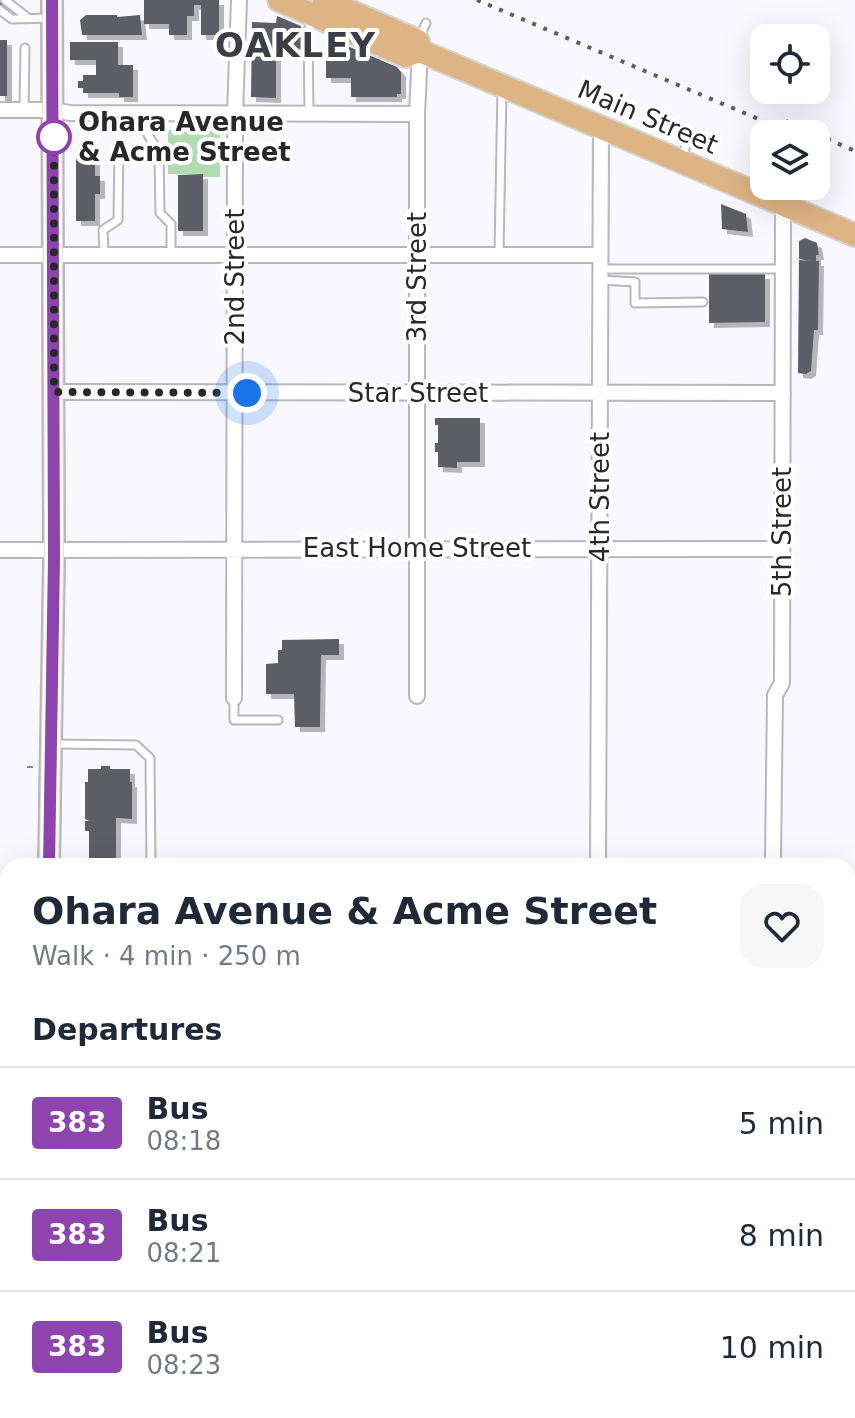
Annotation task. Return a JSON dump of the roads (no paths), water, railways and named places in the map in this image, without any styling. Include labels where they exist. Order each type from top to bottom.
[{"type":"main road","name":"Main Street","points":[[279,0],[319,8],[348,5],[421,38],[503,86],[855,235]]},
{"type":"main road","name":"Main Street","points":[[319,8],[406,56],[421,38]]},
{"type":"main road","points":[[49,858],[54,548],[52,9]]},
{"type":"street","name":"2nd Street","points":[[234,698],[235,114],[239,0]]},
{"type":"street","name":"3rd Street","points":[[417,696],[417,114],[421,38]]},
{"type":"street","points":[[0,110],[417,114]]},
{"type":"street","name":"4th Street","points":[[598,858],[601,128]]},
{"type":"street","name":"5th Street","points":[[773,858],[775,695],[782,683],[783,204]]},
{"type":"street","points":[[0,255],[499,254],[600,268]]},
{"type":"street","name":"Star Street","points":[[54,392],[783,393]]},
{"type":"street","name":"East Home Street","points":[[0,550],[781,549]]},
{"type":"lane","points":[[5,0],[28,18]]},
{"type":"lane","points":[[309,114],[308,30],[319,8]]},
{"type":"lane","points":[[0,10],[12,19],[28,18],[52,9]]},
{"type":"lane","points":[[24,110],[25,48]]},
{"type":"lane","points":[[499,254],[503,86]]},
{"type":"lane","points":[[148,113],[148,135],[159,152],[160,213],[171,224],[171,254]]},
{"type":"lane","points":[[680,161],[691,134]]},
{"type":"lane","points":[[104,254],[103,230],[118,220],[119,145]]},
{"type":"lane","points":[[600,268],[783,269]]},
{"type":"lane","points":[[600,268],[635,282],[635,303],[703,302]]},
{"type":"lane","points":[[234,698],[234,720],[278,720]]},
{"type":"lane","points":[[52,744],[136,745],[150,758],[151,858]]},
{"type":"railway","points":[[477,0],[761,120]]},
{"type":"railway","points":[[830,140],[855,151]]},
{"type":"place","name":"Ohara Avenue & Acme Street","points":[[54,137]]},
{"type":"district","name":"OAKLEY","points":[[296,45]]}]
